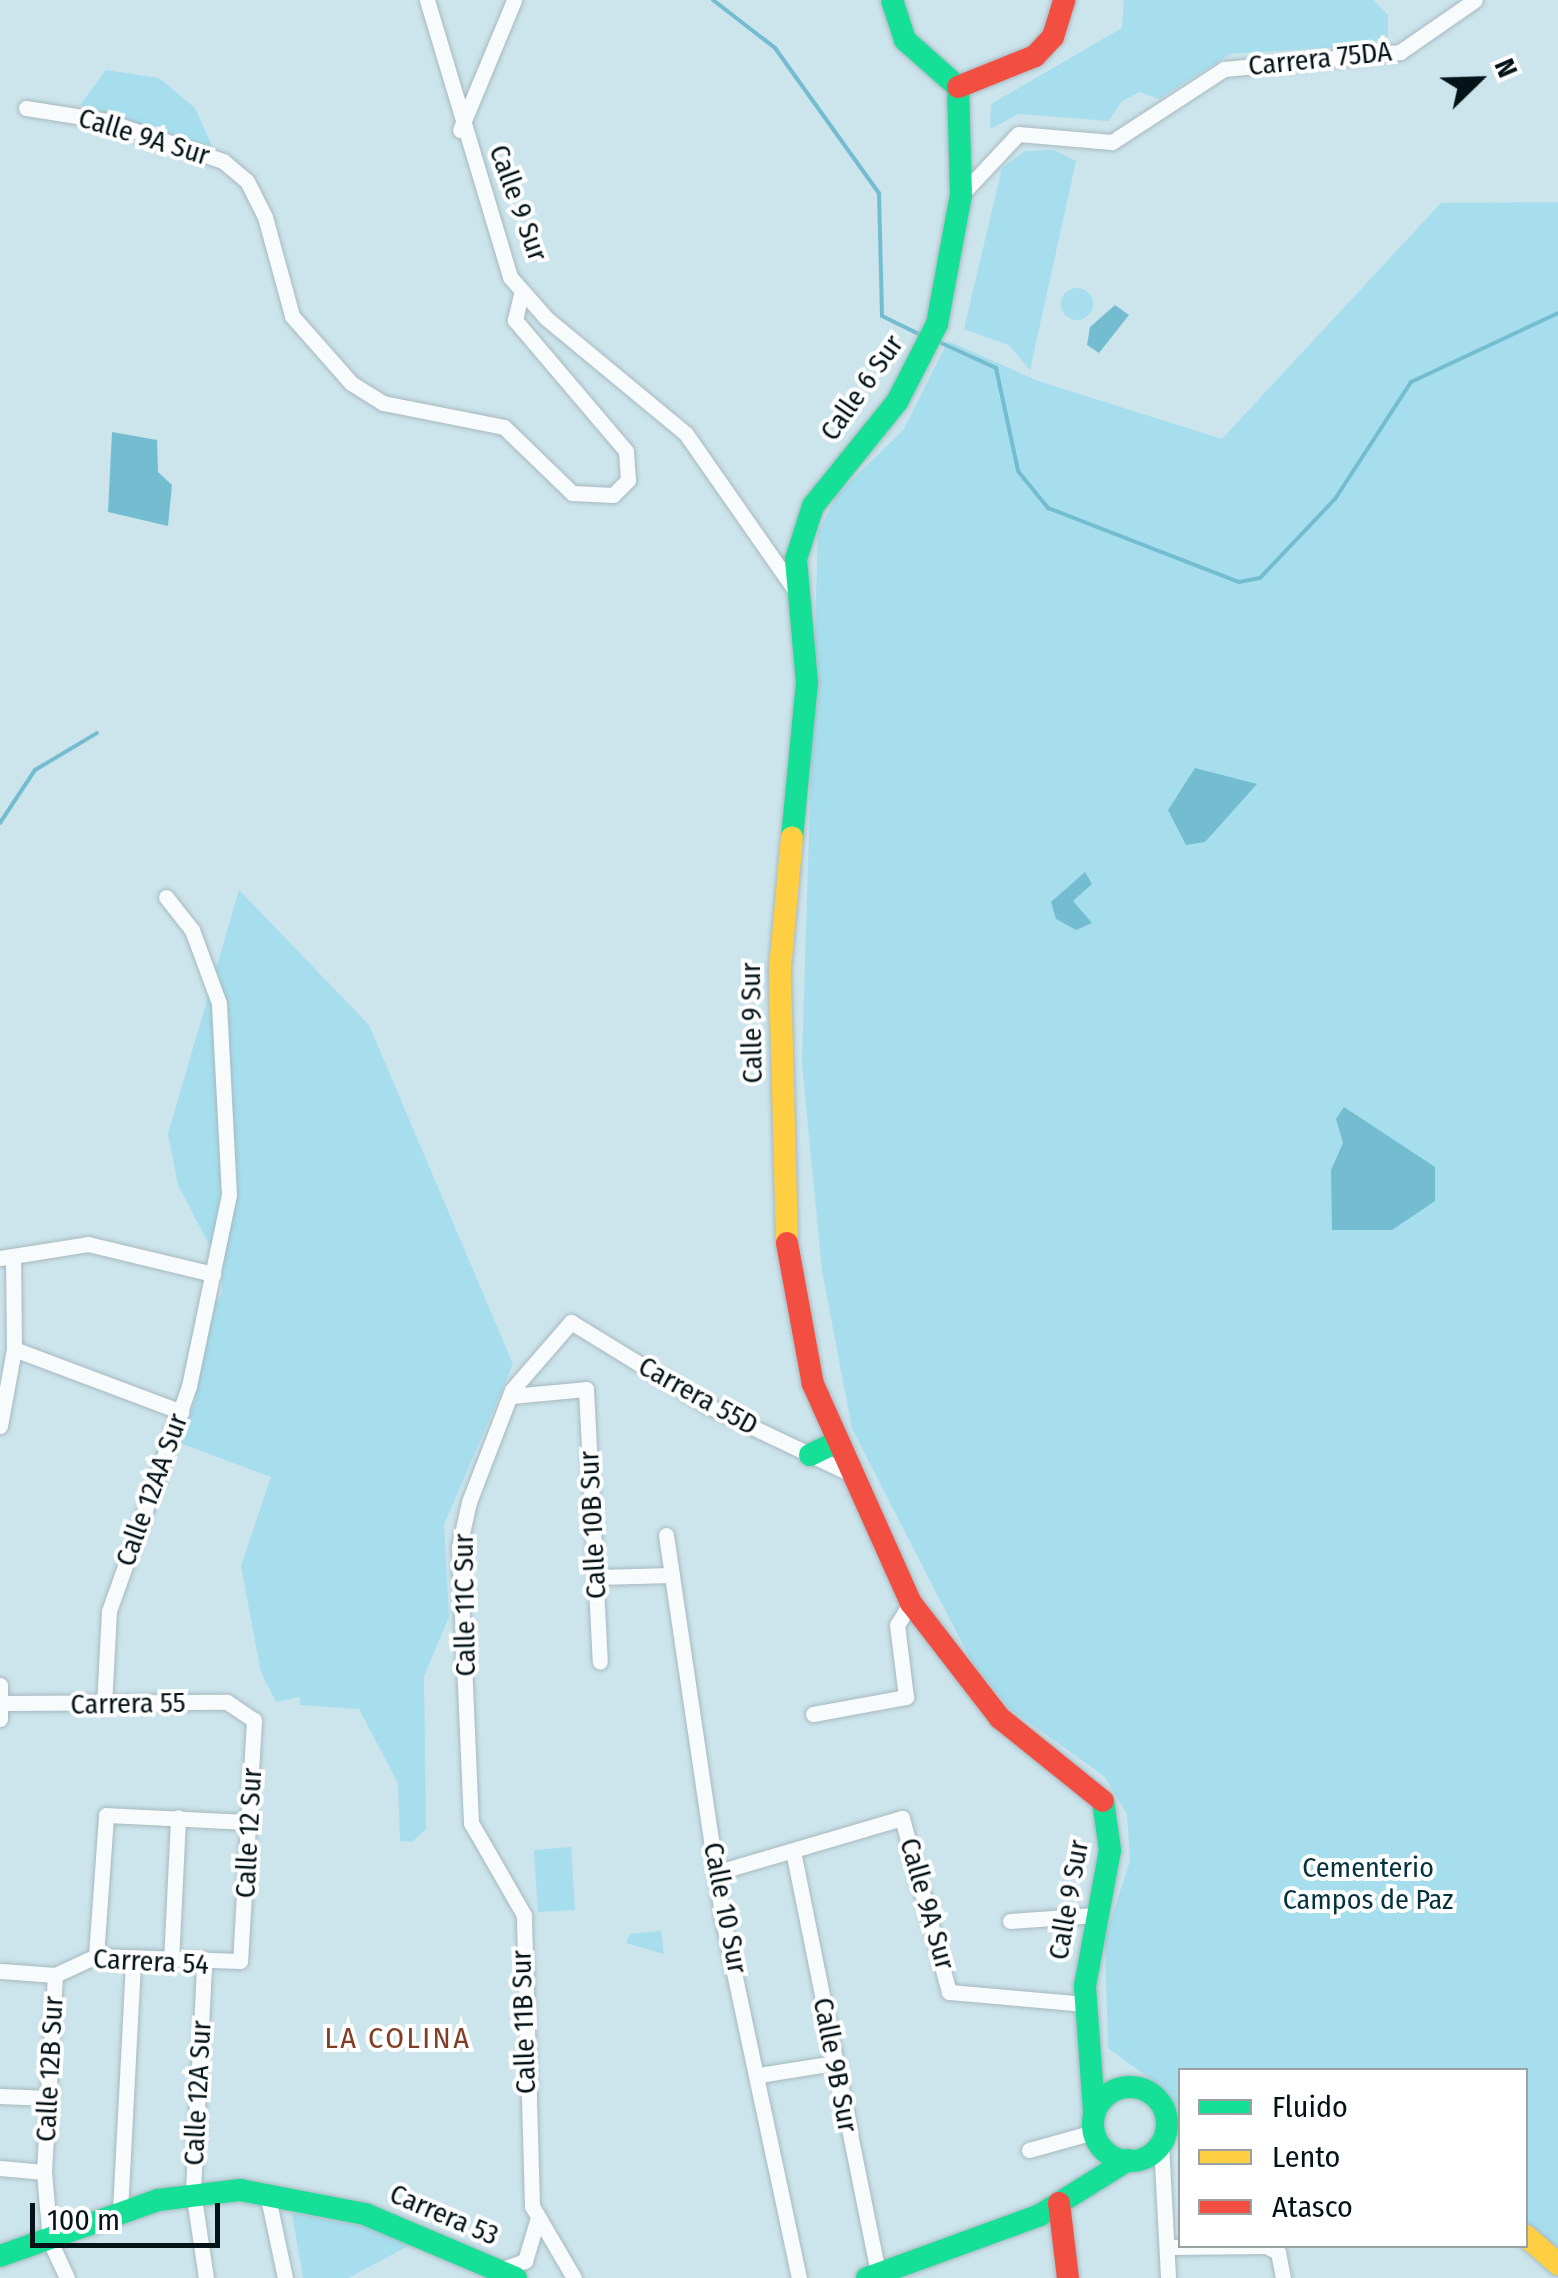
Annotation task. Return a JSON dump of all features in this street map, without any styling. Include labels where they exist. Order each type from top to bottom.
[{"type":"main road","points":[[892,0],[905,40],[958,87],[1035,56],[1053,37],[1064,0]]},
{"type":"main road","name":"Calle 6 Sur","points":[[798,594],[805,520],[931,339],[961,196],[958,87]]},
{"type":"main road","name":"Calle 9 Sur","points":[[798,594],[807,683],[780,970],[786,1236],[795,1321],[849,1473],[911,1603],[1000,1718],[1087,1780],[1104,1804],[1110,1850],[1095,1915],[1086,2004],[1095,2127]]},
{"type":"main road","points":[[810,1455],[837,1442]]},
{"type":"main road","points":[[872,2276],[1060,2203],[1086,2181],[1170,2134],[1151,2094],[1126,2087],[1092,2066]]},
{"type":"main road","points":[[1086,2181],[1095,2127],[1126,2087]]},
{"type":"main road","points":[[1095,2127],[1128,2160]]},
{"type":"main road","name":"Carrera 53","points":[[0,2256],[120,2211],[193,2191],[267,2193],[382,2220],[507,2274]]},
{"type":"main road","points":[[1060,2203],[1068,2278]]},
{"type":"main road","points":[[1528,2238],[1558,2264]]},
{"type":"street","name":"Calle 9 Sur","points":[[428,0],[460,130],[497,250],[521,293],[686,434],[798,594]]},
{"type":"street","points":[[460,130],[514,0]]},
{"type":"street","name":"Carrera 75DA","points":[[961,196],[1018,134],[1112,142],[1224,70],[1400,52],[1475,0]]},
{"type":"street","points":[[448,86],[478,85]]},
{"type":"street","name":"Calle 9A Sur","points":[[26,108],[107,121],[223,161],[247,182],[265,217],[292,316],[351,383],[384,404],[504,427],[572,492],[609,496],[628,480],[626,451],[515,320],[521,293]]},
{"type":"street","name":"Calle 12AA Sur","points":[[104,1706],[109,1611],[182,1412],[229,1195],[224,1034],[207,960],[166,896]]},
{"type":"street","points":[[0,1426],[14,1349],[7,1258],[113,1246],[213,1274]]},
{"type":"street","name":"Carrera 55D","points":[[554,1333],[582,1322],[708,1406],[849,1473]]},
{"type":"street","name":"Calle 11C Sur","points":[[475,1839],[459,1547],[521,1389],[554,1333]]},
{"type":"street","points":[[14,1349],[182,1412]]},
{"type":"street","name":"Calle 10B Sur","points":[[521,1389],[586,1389],[600,1662]]},
{"type":"street","name":"Calle 10 Sur","points":[[666,1535],[715,1873],[798,2278]]},
{"type":"street","points":[[598,1577],[672,1575]]},
{"type":"street","points":[[813,1714],[908,1693],[897,1625],[911,1603]]},
{"type":"street","points":[[0,1685],[2,1711]]},
{"type":"street","name":"Carrera 55","points":[[2,1711],[227,1702],[249,1710]]},
{"type":"street","name":"Calle 12 Sur","points":[[244,1956],[250,1822],[249,1710]]},
{"type":"street","points":[[96,1956],[106,1815],[250,1822]]},
{"type":"street","points":[[171,1962],[178,1817]]},
{"type":"street","name":"Calle 9A Sur","points":[[794,1856],[902,1818],[950,1992],[1086,2004]]},
{"type":"street","name":"Calle 11B Sur","points":[[475,1839],[524,1915],[537,2221],[524,2261],[507,2274]]},
{"type":"street","points":[[715,1873],[794,1856]]},
{"type":"street","name":"Calle 9B Sur","points":[[794,1856],[872,2276]]},
{"type":"street","points":[[1010,1921],[1095,1915]]},
{"type":"street","name":"Carrera 54","points":[[1,1971],[55,1975],[96,1956],[204,1966],[244,1956]]},
{"type":"street","points":[[120,2211],[133,1961]]},
{"type":"street","name":"Calle 12A Sur","points":[[204,1966],[193,2191],[206,2278]]},
{"type":"street","name":"Calle 12B Sur","points":[[55,1975],[44,2172],[50,2240],[66,2278]]},
{"type":"street","points":[[759,2074],[835,2063]]},
{"type":"street","points":[[0,2096],[50,2098]]},
{"type":"street","points":[[1029,2150],[1095,2127]]},
{"type":"street","points":[[1168,2278],[1170,2134]]},
{"type":"street","points":[[0,2168],[44,2172]]},
{"type":"street","points":[[267,2193],[284,2278]]},
{"type":"street","points":[[537,2221],[574,2278]]},
{"type":"street","points":[[1169,2247],[1178,2247]]},
{"type":"street","points":[[1191,2248],[1278,2252],[1282,2278]]},
{"type":"green space","points":[[1124,0],[1373,0],[1388,15],[1388,44],[1230,54],[1159,99],[1140,92],[1122,101],[1109,121],[1019,114],[990,129],[991,104],[1122,28]]},
{"type":"green space","points":[[106,70],[159,78],[195,108],[213,148],[80,105]]},
{"type":"green space","points":[[1054,150],[1076,161],[1030,370],[1009,345],[964,329],[1002,168],[1025,151]]},
{"type":"green space","name":"Cementerio Campos de Paz","points":[[1558,202],[1558,2257],[1528,2229],[1528,2068],[1178,2068],[1178,2110],[1167,2091],[1108,2048],[1105,1938],[1130,1861],[1127,1814],[1104,1776],[1009,1708],[972,1662],[852,1429],[822,1270],[802,1064],[818,532],[837,495],[904,429],[948,341],[1038,381],[1222,439],[1441,203]]},
{"type":"green space","points":[[1077,288],[1089,292],[1093,304],[1089,316],[1077,320],[1065,316],[1061,304],[1065,292]]},
{"type":"green space","points":[[239,890],[369,1025],[513,1364],[444,1525],[449,1617],[424,1676],[426,1829],[412,1842],[400,1841],[398,1783],[359,1709],[300,1705],[300,1697],[276,1702],[261,1672],[241,1566],[271,1477],[180,1443],[196,1398],[180,1394],[194,1321],[222,1294],[222,1269],[178,1185],[168,1134]]},
{"type":"green space","points":[[571,1847],[575,1910],[538,1912],[534,1850]]},
{"type":"green space","points":[[661,1931],[664,1954],[626,1943],[630,1934]]},
{"type":"green space","points":[[292,2213],[392,2231],[414,2243],[348,2278],[303,2278]]},
{"type":"shaded area","points":[[1115,305],[1129,315],[1099,353],[1087,345],[1090,327]]},
{"type":"shaded area","points":[[112,432],[157,440],[158,472],[172,485],[168,526],[108,512]]},
{"type":"shaded area","points":[[1195,768],[1257,784],[1205,842],[1186,845],[1168,810]]},
{"type":"shaded area","points":[[1085,872],[1092,884],[1073,901],[1092,923],[1076,930],[1056,919],[1051,902]]},
{"type":"shaded area","points":[[1344,1107],[1435,1167],[1435,1201],[1392,1230],[1332,1230],[1331,1170],[1343,1143],[1336,1119]]},
{"type":"waterway","points":[[713,0],[775,48],[879,193],[882,316],[921,335]]},
{"type":"waterway","points":[[939,342],[996,368],[1018,471],[1048,508],[1239,582],[1260,578],[1335,499],[1411,382],[1558,313]]},
{"type":"waterway","points":[[0,823],[35,770],[97,733]]},
{"type":"traffic: fast","points":[[892,0],[905,40],[958,87]]},
{"type":"traffic: fast","points":[[792,838],[807,683],[796,559],[813,506],[897,402],[937,324],[961,195],[958,87]]},
{"type":"traffic: fast","points":[[810,1455],[837,1442]]},
{"type":"traffic: fast","points":[[1094,2110],[1085,1986],[1110,1850],[1103,1801]]},
{"type":"traffic: fast","points":[[1130,2087],[1156,2098],[1167,2124],[1156,2150],[1130,2161],[1104,2150],[1093,2124],[1104,2098],[1130,2087]]},
{"type":"traffic: fast","points":[[867,2278],[1040,2215],[1128,2160]]},
{"type":"traffic: fast","points":[[0,2256],[158,2200],[240,2190],[365,2214],[516,2278]]},
{"type":"traffic: slow","points":[[787,1243],[780,969],[792,838]]},
{"type":"traffic: slow","points":[[1528,2238],[1558,2264]]},
{"type":"traffic: jam","points":[[958,87],[1035,56],[1053,37],[1064,0]]},
{"type":"traffic: jam","points":[[787,1243],[813,1384],[911,1603],[1000,1718],[1103,1801]]},
{"type":"traffic: jam","points":[[1059,2203],[1068,2278]]},
{"type":"district","name":"LA COLINA","points":[[398,2038]]}]
